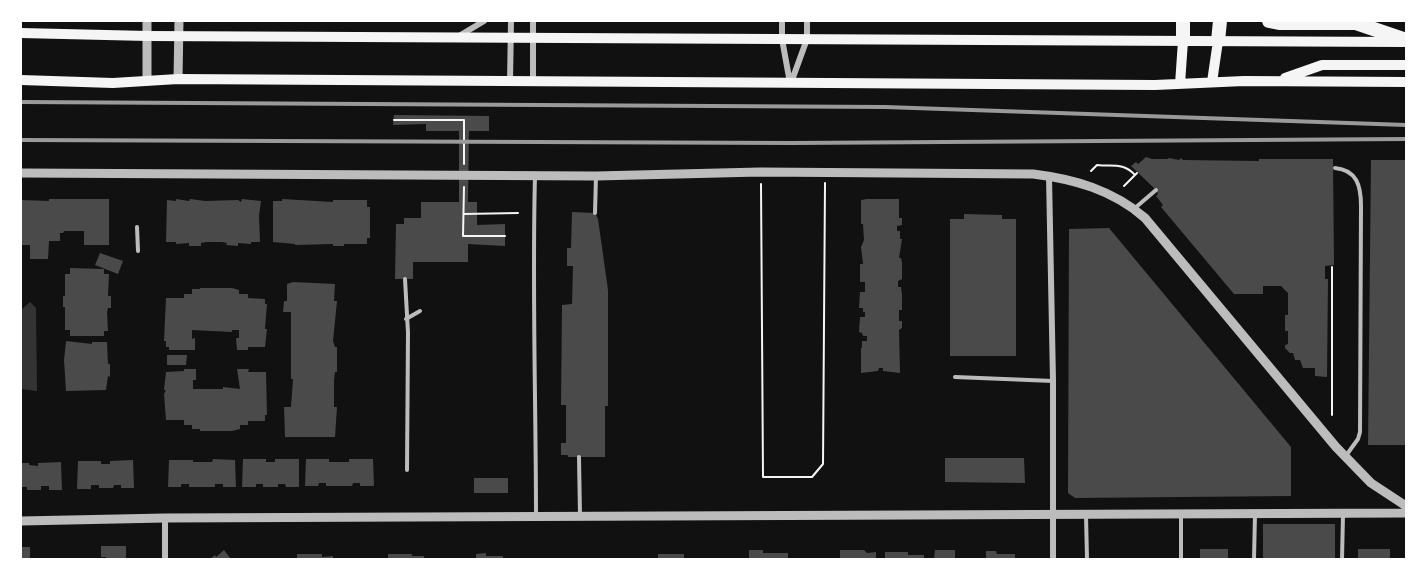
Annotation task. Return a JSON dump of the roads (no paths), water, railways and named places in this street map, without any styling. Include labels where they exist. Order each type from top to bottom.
[{"type":"highway","points":[[1183,21],[1183,41]]},
{"type":"highway","points":[[1218,41],[1220,21]]},
{"type":"highway","points":[[1269,21],[1356,23],[1406,41]]},
{"type":"main road","points":[[21,25],[36,34]]},
{"type":"main road","points":[[21,33],[148,36],[1406,41]]},
{"type":"main road","points":[[1179,84],[1183,41]]},
{"type":"main road","points":[[1212,82],[1218,41]]},
{"type":"main road","points":[[1276,81],[1322,65],[1406,65]]},
{"type":"main road","points":[[21,80],[113,82],[178,79],[791,84],[1406,82]]},
{"type":"street","points":[[147,21],[147,81]]},
{"type":"street","points":[[178,79],[179,21]]},
{"type":"street","points":[[456,37],[484,21]]},
{"type":"street","points":[[510,82],[511,21]]},
{"type":"street","points":[[533,21],[533,82]]},
{"type":"street","points":[[782,21],[782,39],[791,84]]},
{"type":"street","points":[[791,84],[807,39],[807,21]]},
{"type":"street","points":[[21,173],[596,176],[760,172],[1049,176],[1101,190],[1134,209],[1152,225],[1345,457],[1377,488],[1406,506]]},
{"type":"street","points":[[1049,176],[1053,381],[1053,559]]},
{"type":"street","points":[[21,521],[165,518],[1406,513]]},
{"type":"street","points":[[165,518],[165,559]]},
{"type":"lane","points":[[1335,168],[1349,172],[1355,177],[1359,185],[1361,206],[1360,432],[1358,439],[1345,457]]},
{"type":"lane","points":[[535,175],[533,277],[536,340],[536,518]]},
{"type":"lane","points":[[595,213],[596,176]]},
{"type":"lane","points":[[1134,209],[1156,190]]},
{"type":"lane","points":[[137,227],[138,251]]},
{"type":"lane","points":[[405,279],[407,470]]},
{"type":"lane","points":[[406,319],[420,311]]},
{"type":"lane","points":[[956,378],[1053,381]]},
{"type":"lane","points":[[579,457],[580,517]]},
{"type":"lane","points":[[1181,513],[1181,559]]},
{"type":"lane","points":[[1254,559],[1255,513]]},
{"type":"lane","points":[[1086,514],[1087,559]]},
{"type":"lane","points":[[1342,559],[1343,514]]},
{"type":"railway","points":[[21,102],[885,107],[1406,125]]},
{"type":"railway","points":[[21,140],[792,143],[1406,139]]}]
